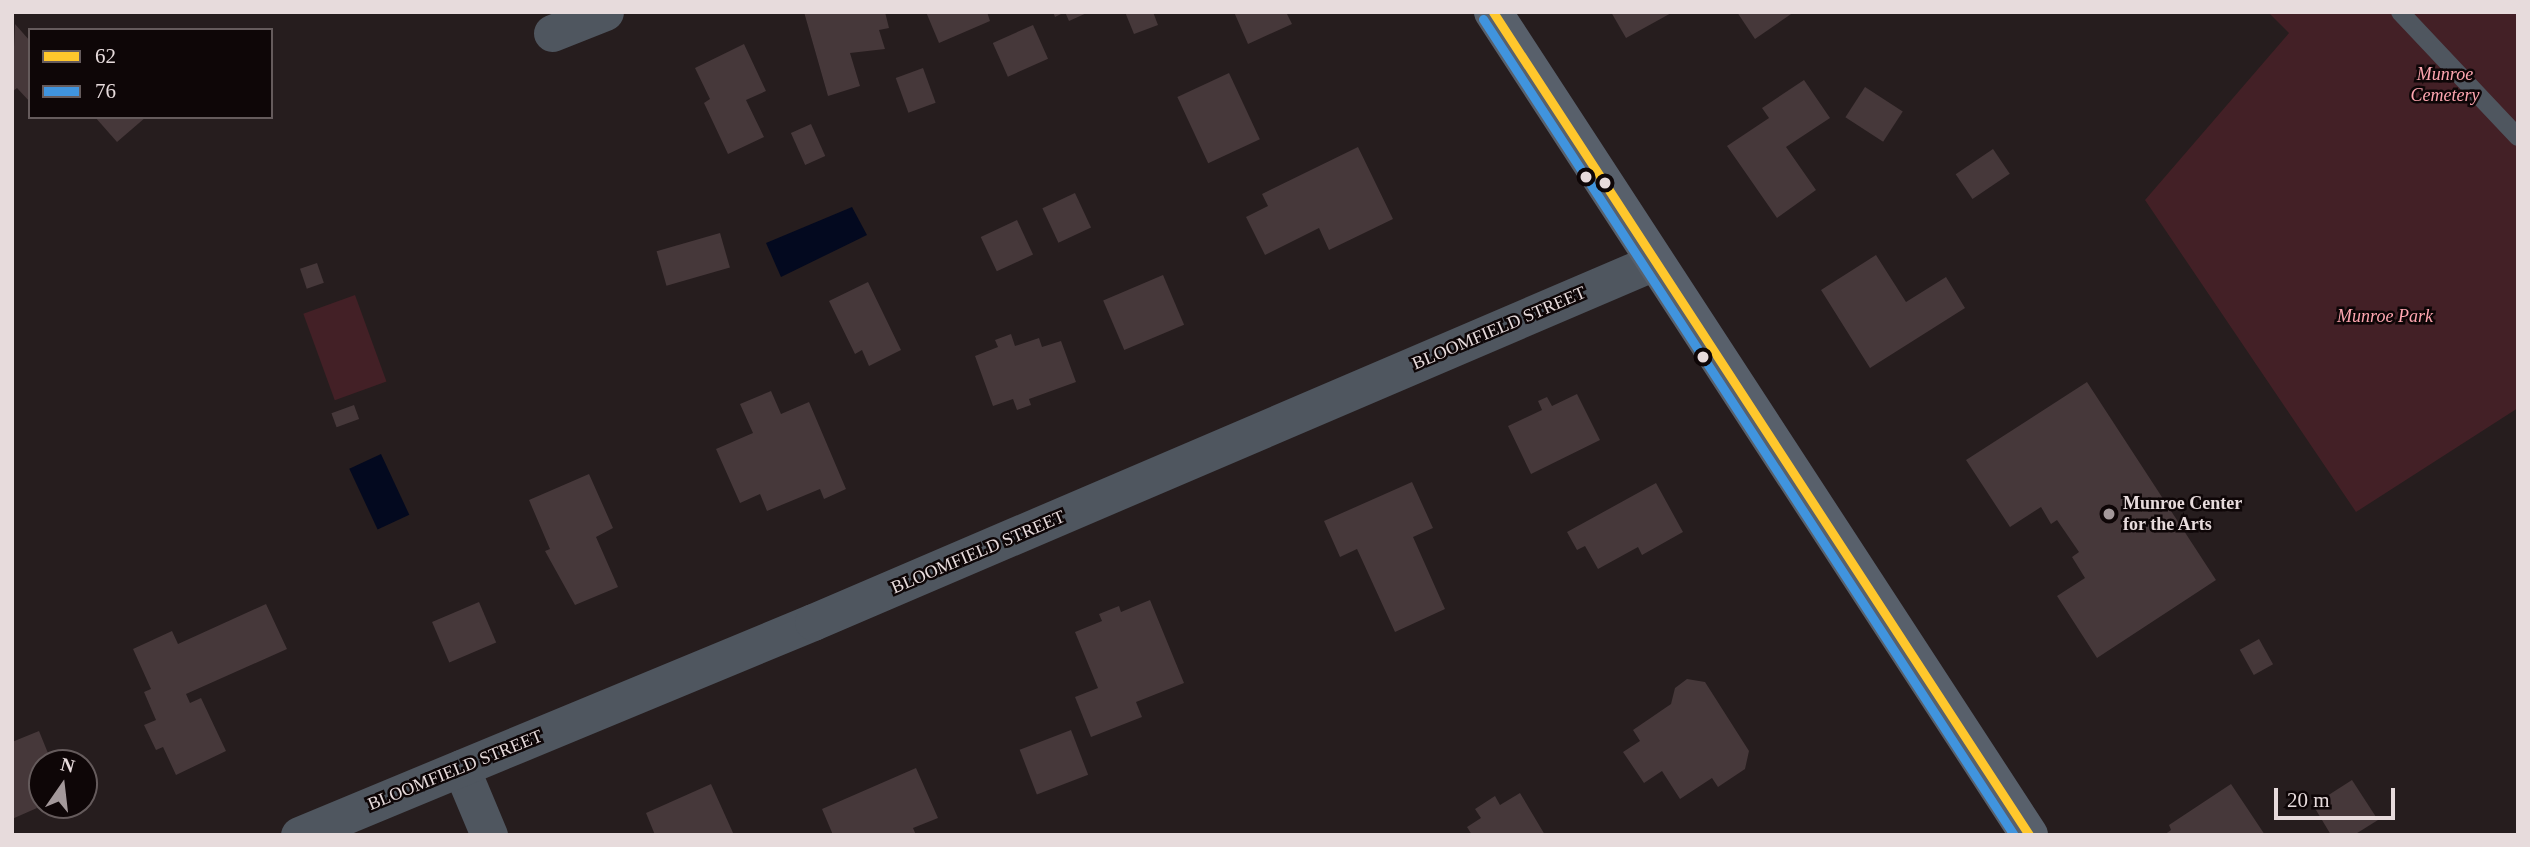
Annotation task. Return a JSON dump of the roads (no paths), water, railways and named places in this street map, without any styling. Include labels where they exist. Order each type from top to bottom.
[{"type":"main road","points":[[1493,12],[2029,835]]},
{"type":"street","points":[[552,33],[605,12]]},
{"type":"street","name":"BLOOMFIELD STREET","points":[[299,835],[1654,262]]},
{"type":"street","points":[[461,768],[489,835]]},
{"type":"lane","points":[[2400,12],[2518,137]]},
{"type":"water","points":[[852,207],[867,235],[781,277],[766,243]]},
{"type":"water","points":[[381,454],[409,515],[378,530],[349,469]]},
{"type":"place","name":"Munroe Center for the Arts","points":[[2109,514]]},
{"type":"park label","name":"Munroe Cemetery","points":[[2445,85]]},
{"type":"park label","name":"Munroe Park","points":[[2385,316]]}]
